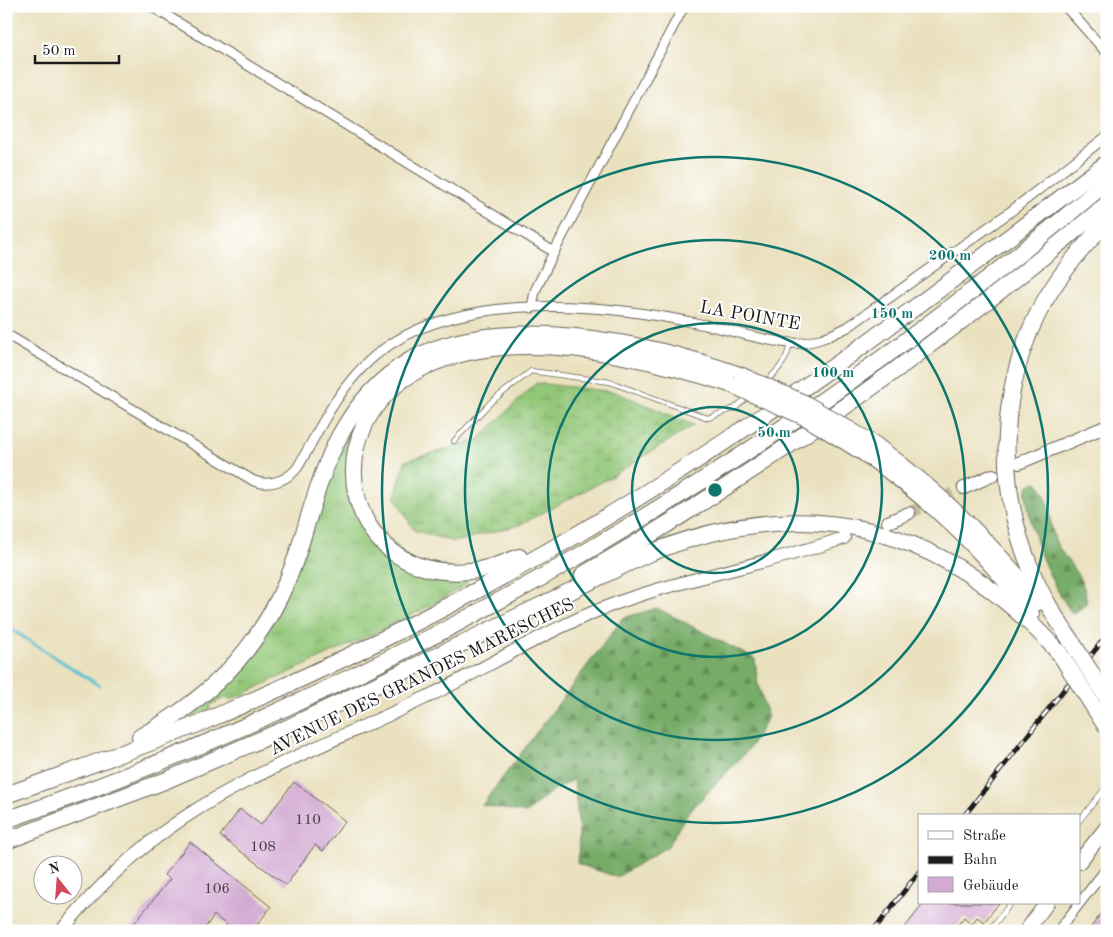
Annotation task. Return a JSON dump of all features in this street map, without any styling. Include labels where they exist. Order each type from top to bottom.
[{"type":"highway","points":[[6,794],[189,727],[325,667],[476,590],[599,521],[710,451],[821,377],[1107,163]]},
{"type":"highway","points":[[6,820],[167,760],[279,711],[443,632],[556,571],[707,480],[823,402],[977,288],[1107,182]]},
{"type":"highway","points":[[446,652],[622,552],[804,435],[952,328],[1107,204]]},
{"type":"highway","points":[[1048,624],[1015,520],[1006,464],[1009,406],[1024,346],[1045,300],[1070,264],[1107,221]]},
{"type":"highway","points":[[48,780],[97,759],[156,728],[201,698],[237,663],[259,634],[283,591],[323,473],[343,429],[357,408],[376,385],[410,360],[436,349],[463,341],[491,337],[542,336],[602,340],[644,347],[736,380],[869,449],[965,536],[1048,624],[1066,649],[1107,698]]},
{"type":"highway","points":[[599,521],[525,555],[490,567],[469,571],[448,571],[418,564],[401,556],[386,544],[363,514],[353,479],[354,455],[359,436],[365,421],[380,400],[406,377],[444,359],[484,350],[534,347],[599,352],[736,380]]},
{"type":"highway","points":[[6,841],[112,802],[223,757],[348,701],[662,548],[723,529],[782,522],[856,528],[915,546],[951,563],[976,578],[1012,606],[1048,624]]},
{"type":"highway","points":[[1066,649],[1107,728]]},
{"type":"main road","points":[[1019,463],[1107,426]]},
{"type":"main road","points":[[964,488],[993,476]]},
{"type":"main road","points":[[888,522],[909,513]]},
{"type":"main road","name":"AVENUE DES GRANDES MARESCHES","points":[[61,931],[99,888],[145,846],[184,818],[242,785],[393,713],[573,621],[611,605],[659,589],[803,552],[844,538]]},
{"type":"main road","points":[[1080,861],[1107,827]]},
{"type":"main road","points":[[1026,931],[1046,904]]},
{"type":"street","points":[[151,6],[554,252]]},
{"type":"street","points":[[532,308],[535,291],[554,252],[684,6]]},
{"type":"street","points":[[1066,6],[1106,50]]},
{"type":"street","name":"LA POINTE","points":[[6,334],[243,476],[262,484],[282,480],[294,472],[342,390],[370,360],[387,346],[422,328],[453,318],[532,308],[633,311],[790,344],[824,338],[848,327],[1003,217],[1107,136]]},
{"type":"street","points":[[1080,903],[1107,868]]},
{"type":"street","points":[[1058,931],[1079,904]]},
{"type":"lane","points":[[454,441],[491,402],[531,371],[610,382],[708,418],[734,408],[777,372],[789,352],[790,344]]},
{"type":"lane","points":[[1080,820],[1107,786]]},
{"type":"lane","points":[[989,931],[1010,904]]},
{"type":"green space","points":[[536,383],[615,392],[694,425],[609,478],[519,525],[454,542],[414,530],[395,497],[405,461],[478,440]]},
{"type":"green space","points":[[356,424],[348,460],[352,502],[426,574],[466,581],[467,584],[428,607],[375,633],[230,700],[227,697],[210,705],[210,710],[173,726],[245,663],[337,456]]},
{"type":"green space","points":[[1035,482],[1039,484],[1046,497],[1056,542],[1084,588],[1086,604],[1075,613],[1071,612],[1054,584],[1036,540],[1026,493],[1028,486]]},
{"type":"green space","points":[[657,608],[755,659],[758,685],[768,717],[749,749],[687,814],[668,846],[617,877],[578,864],[579,831],[574,779],[551,792],[526,813],[482,805],[623,618]]},
{"type":"building","points":[[294,782],[345,821],[323,851],[315,845],[286,885],[220,836],[240,809],[261,825]]},
{"type":"building","points":[[190,842],[271,907],[252,931],[234,931],[214,915],[203,931],[128,931],[170,879],[164,875]]},
{"type":"building","points":[[923,904],[998,904],[984,922],[977,917],[972,924],[964,917],[953,931],[902,931]]},
{"type":"building","points":[[1107,906],[1107,931],[1088,931]]},
{"type":"waterway","points":[[6,626],[100,686]]},
{"type":"tunnel","points":[[909,513],[964,488]]},
{"type":"railway","points":[[966,814],[1107,635]]},
{"type":"railway","points":[[873,931],[918,873]]}]
